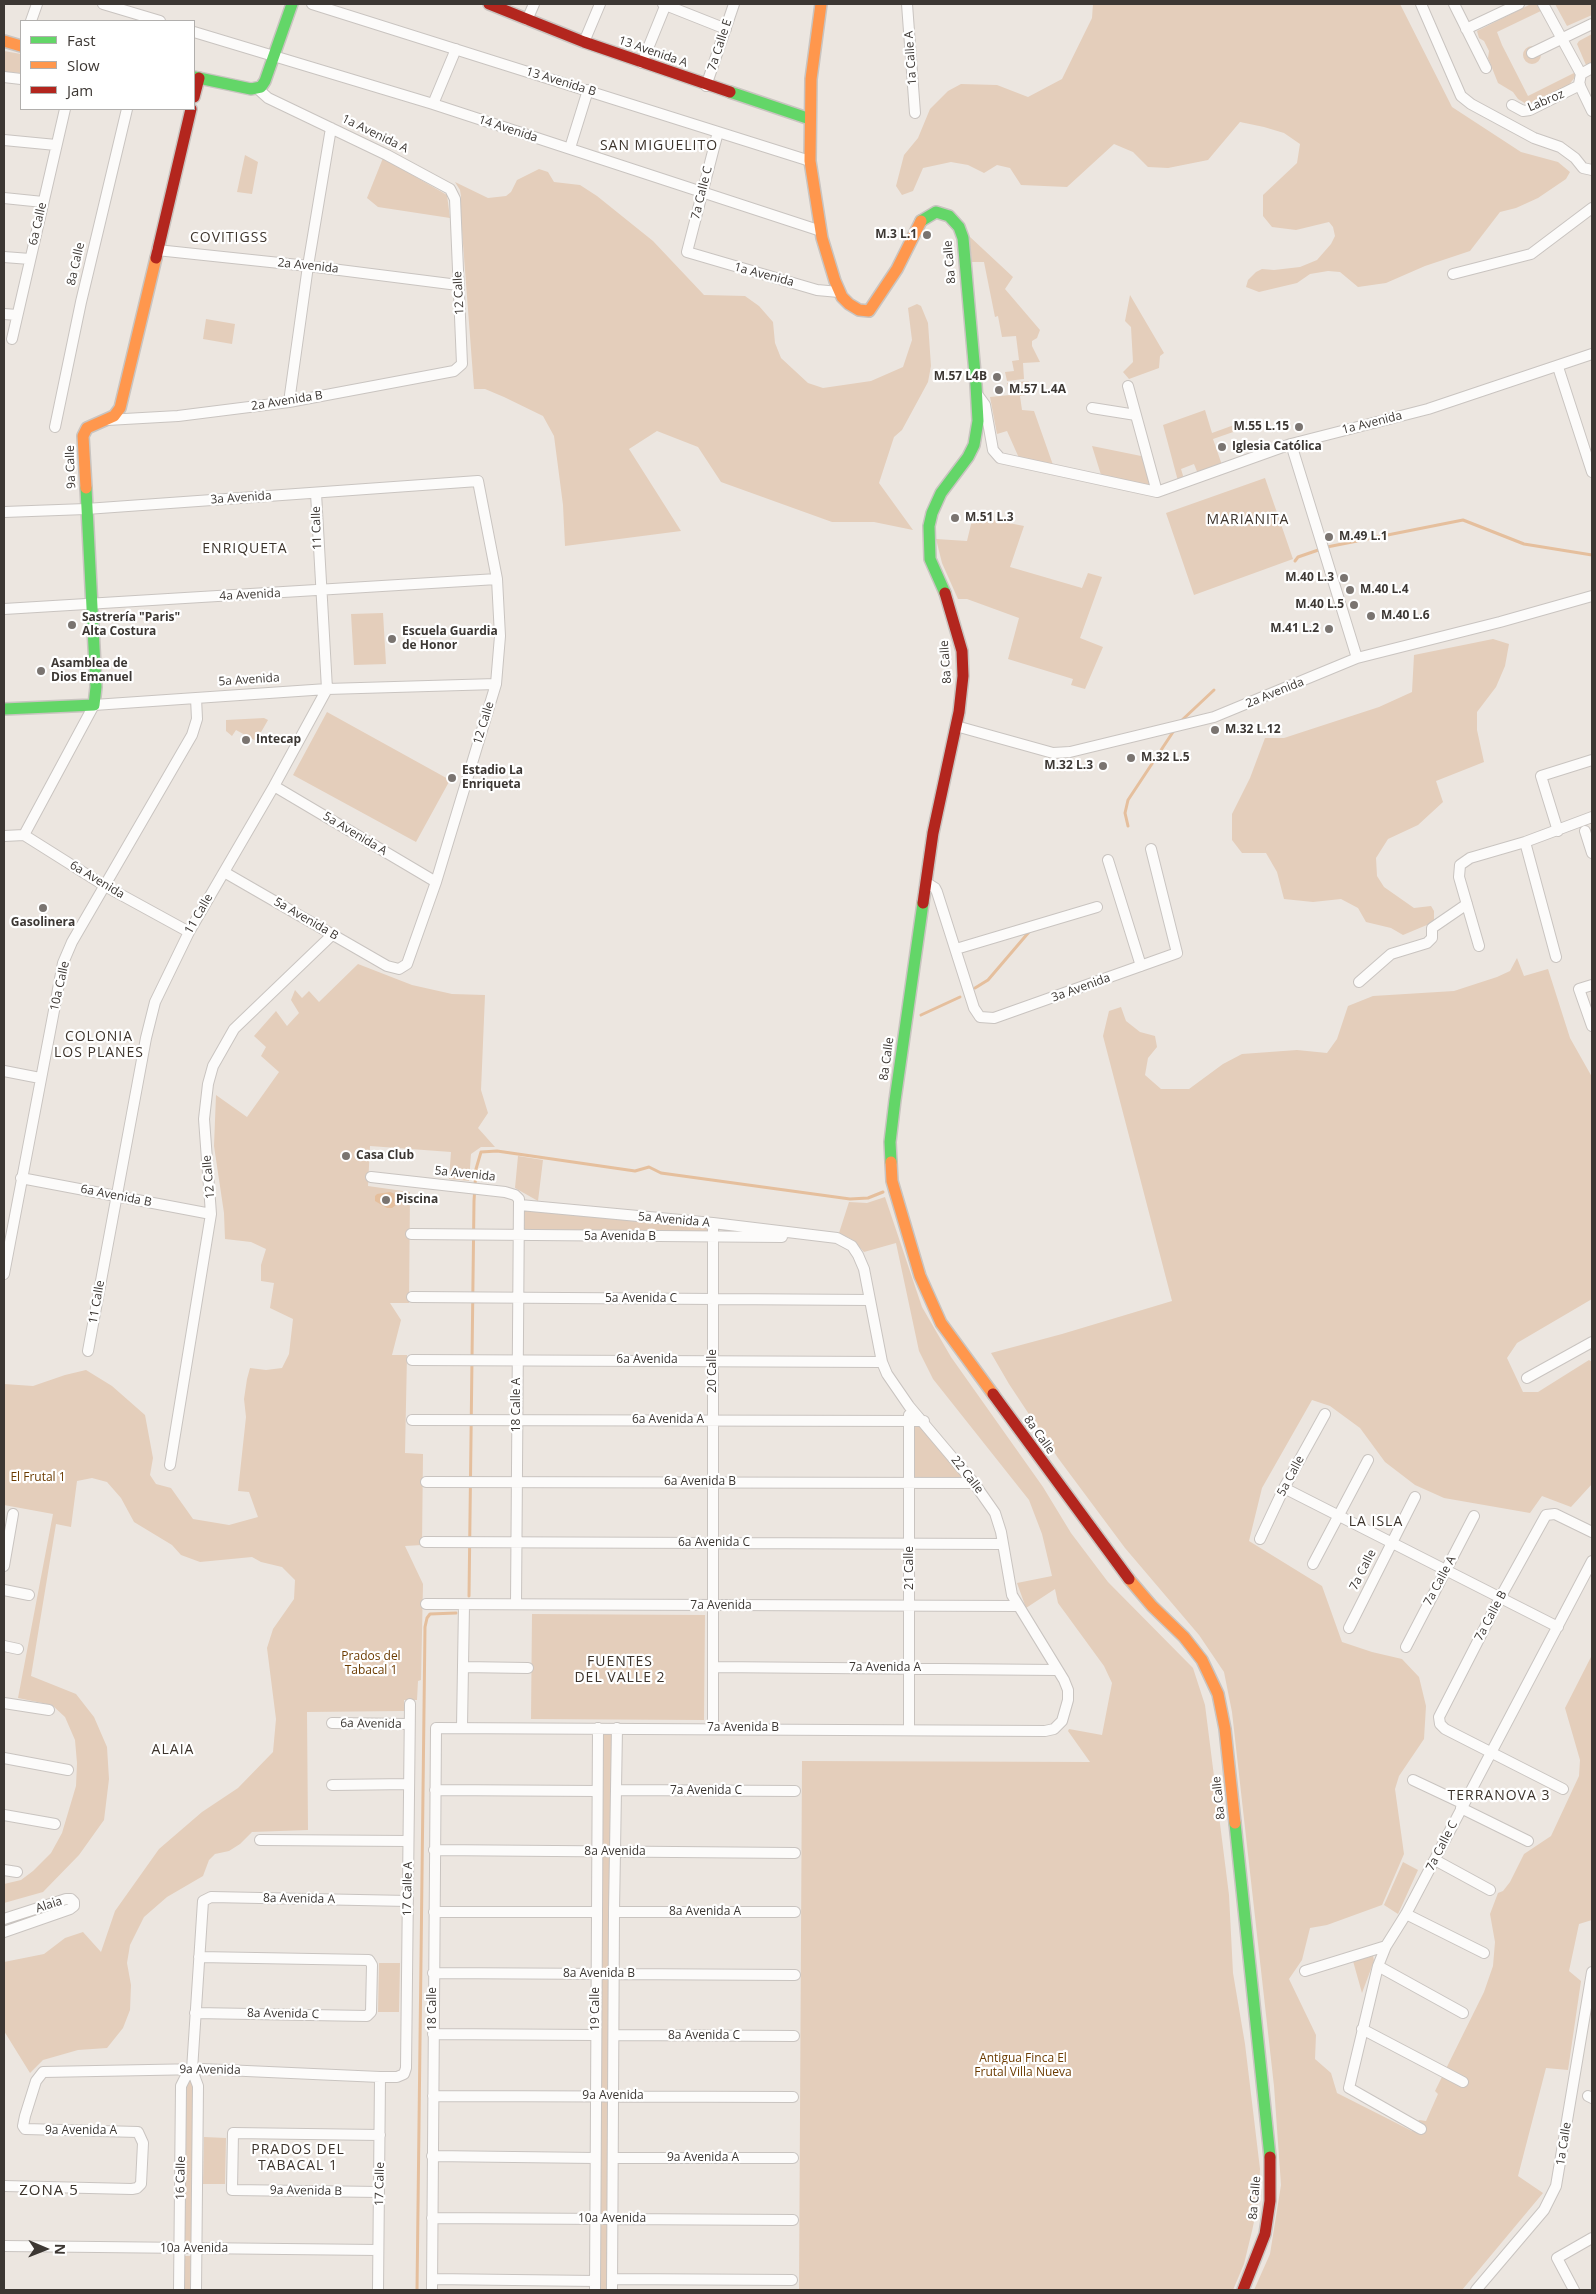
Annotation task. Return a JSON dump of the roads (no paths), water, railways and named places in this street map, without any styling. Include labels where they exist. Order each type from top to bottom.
[{"type":"main road","points":[[258,89],[265,81],[292,4]]},
{"type":"main road","name":"13 Avenida A","points":[[489,4],[584,42],[706,86],[810,119]]},
{"type":"main road","name":"8a Calle","points":[[821,4],[811,79],[810,161],[821,231],[839,292],[845,301],[857,309],[863,311],[870,310],[901,263],[922,219],[936,212],[948,216],[959,227],[963,238],[977,393],[978,421],[974,445],[968,457],[938,499],[932,513],[928,533],[930,559],[950,606],[962,651],[963,676],[956,726],[937,811],[893,1110],[890,1154],[894,1189],[920,1276],[941,1323],[1135,1587],[1184,1637],[1202,1660],[1214,1682],[1221,1704],[1271,2171],[1270,2201],[1265,2234],[1243,2290]]},
{"type":"main road","points":[[4,40],[20,46]]},
{"type":"main road","name":"1a Avenida A","points":[[196,77],[258,89]]},
{"type":"main road","name":"9a Calle","points":[[94,705],[96,687],[86,509],[84,434],[87,428],[117,413],[122,401],[191,110]]},
{"type":"main road","name":"5a Avenida","points":[[4,710],[94,705]]},
{"type":"street","points":[[31,20],[37,4]]},
{"type":"street","points":[[103,4],[157,20]]},
{"type":"street","name":"13 Avenida B","points":[[312,4],[810,161]]},
{"type":"street","points":[[527,20],[534,4]]},
{"type":"street","points":[[584,42],[600,4]]},
{"type":"street","points":[[642,63],[665,4],[726,29]]},
{"type":"street","name":"7a Calle E","points":[[706,86],[734,4]]},
{"type":"street","name":"1a Calle A","points":[[907,4],[916,113]]},
{"type":"street","points":[[1421,4],[1461,96],[1471,104],[1534,138],[1560,147],[1575,158],[1583,168],[1592,170]]},
{"type":"street","points":[[1454,4],[1486,68]]},
{"type":"street","points":[[1466,28],[1518,4]]},
{"type":"street","points":[[1543,4],[1581,74],[1592,68]]},
{"type":"street","points":[[1537,51],[1592,24]]},
{"type":"street","name":"14 Avenida","points":[[195,32],[434,104],[821,231]]},
{"type":"street","points":[[434,104],[456,49]]},
{"type":"street","name":"Labroz","points":[[1581,74],[1580,85],[1592,111]]},
{"type":"street","points":[[4,77],[20,79]]},
{"type":"street","name":"Labroz","points":[[1512,105],[1523,111],[1530,110],[1580,85]]},
{"type":"street","name":"1a Avenida A","points":[[258,89],[268,98],[447,187],[455,199],[456,222]]},
{"type":"street","points":[[570,148],[588,90]]},
{"type":"street","name":"6a Calle","points":[[12,339],[65,110]]},
{"type":"street","name":"8a Calle","points":[[55,427],[81,302],[127,110]]},
{"type":"street","points":[[289,402],[308,266],[331,128]]},
{"type":"street","name":"7a Calle C","points":[[689,254],[687,250],[718,132]]},
{"type":"street","points":[[4,140],[56,145]]},
{"type":"street","points":[[4,198],[43,202]]},
{"type":"street","points":[[1453,274],[1531,254],[1592,208]]},
{"type":"street","name":"12 Calle","points":[[456,222],[462,364]]},
{"type":"street","name":"2a Avenida","points":[[157,250],[308,266],[458,285]]},
{"type":"street","name":"1a Avenida","points":[[689,254],[817,290],[839,292]]},
{"type":"street","points":[[4,257],[30,260]]},
{"type":"street","points":[[4,314],[17,315]]},
{"type":"street","name":"1a Avenida","points":[[1157,492],[1292,444],[1428,409],[1558,367],[1592,354]]},
{"type":"street","name":"2a Avenida B","points":[[106,420],[178,416],[289,402],[454,371],[462,364]]},
{"type":"street","points":[[1558,367],[1592,472]]},
{"type":"street","points":[[977,393],[985,405],[992,450],[1000,458],[1157,492],[1128,386]]},
{"type":"street","points":[[1092,408],[1136,415]]},
{"type":"street","points":[[1292,444],[1357,658]]},
{"type":"street","name":"12 Calle","points":[[388,966],[399,969],[406,964],[436,882],[496,684],[500,636],[497,579],[478,482]]},
{"type":"street","name":"3a Avenida","points":[[4,512],[86,509],[478,482]]},
{"type":"street","name":"11 Calle","points":[[88,1351],[146,1038],[155,1002],[189,932],[274,786],[327,689],[316,493]]},
{"type":"street","name":"4a Avenida","points":[[4,609],[497,579]]},
{"type":"street","name":"2a Avenida","points":[[956,726],[1057,754],[1179,726],[1247,705],[1357,658],[1500,622],[1592,596]]},
{"type":"street","name":"5a Avenida","points":[[94,705],[327,689],[496,684]]},
{"type":"street","name":"10a Calle","points":[[4,1274],[63,963],[72,942],[192,735],[197,719],[196,698]]},
{"type":"street","name":"9a Calle","points":[[24,835],[94,705]]},
{"type":"street","points":[[1558,830],[1541,776],[1592,760]]},
{"type":"street","name":"5a Avenida A","points":[[274,786],[436,882]]},
{"type":"street","points":[[1479,946],[1459,877],[1460,865],[1470,858],[1525,842],[1592,817]]},
{"type":"street","points":[[1585,831],[1592,853]]},
{"type":"street","points":[[4,836],[24,835]]},
{"type":"street","name":"6a Avenida","points":[[24,835],[105,886],[189,932]]},
{"type":"street","points":[[1525,842],[1556,957]]},
{"type":"street","name":"3a Avenida","points":[[956,949],[972,1004],[978,1015],[984,1018],[1003,1015],[1177,953],[1151,849]]},
{"type":"street","points":[[1108,860],[1141,966]]},
{"type":"street","name":"5a Avenida B","points":[[224,872],[388,966]]},
{"type":"street","points":[[927,883],[935,888],[937,892],[956,949],[1097,907]]},
{"type":"street","points":[[1359,982],[1369,975],[1390,954],[1427,943],[1432,938],[1432,928],[1467,904]]},
{"type":"street","name":"12 Calle","points":[[170,1465],[211,1214],[204,1119],[208,1084],[213,1066],[234,1028],[333,934]]},
{"type":"street","points":[[1592,984],[1580,989],[1592,1026]]},
{"type":"street","points":[[4,1071],[40,1078]]},
{"type":"street","name":"5a Avenida","points":[[371,1177],[513,1194],[519,1199],[520,1205]]},
{"type":"street","name":"6a Avenida B","points":[[21,1178],[211,1214]]},
{"type":"street","name":"5a Avenida A","points":[[520,1205],[713,1223],[828,1237]]},
{"type":"street","name":"18 Calle A","points":[[516,1604],[520,1205]]},
{"type":"street","name":"20 Calle","points":[[713,1223],[713,1728]]},
{"type":"street","name":"5a Avenida B","points":[[411,1234],[519,1237],[828,1237]]},
{"type":"street","name":"22 Calle","points":[[828,1237],[844,1241],[858,1255],[864,1269],[882,1362],[891,1382],[974,1483],[995,1513],[1003,1544],[1009,1583],[1017,1606],[1068,1690],[1068,1700],[1062,1721],[1049,1731]]},
{"type":"street","name":"5a Avenida C","points":[[412,1297],[870,1300]]},
{"type":"street","points":[[1527,1378],[1592,1342]]},
{"type":"street","name":"6a Avenida","points":[[412,1360],[882,1362]]},
{"type":"street","name":"21 Calle","points":[[908,1730],[910,1605],[909,1406]]},
{"type":"street","name":"5a Calle","points":[[1260,1539],[1284,1488],[1325,1414]]},
{"type":"street","name":"6a Avenida A","points":[[412,1420],[924,1421]]},
{"type":"street","points":[[1313,1564],[1368,1460]]},
{"type":"street","name":"6a Avenida B","points":[[426,1482],[974,1483]]},
{"type":"street","points":[[1284,1488],[1558,1627]]},
{"type":"street","name":"7a Calle","points":[[1349,1628],[1415,1497]]},
{"type":"street","name":"7a Calle B","points":[[1490,1752],[1445,1729],[1439,1722],[1441,1713],[1500,1598],[1544,1518],[1549,1513],[1557,1514],[1592,1532]]},
{"type":"street","points":[[4,1566],[13,1514]]},
{"type":"street","name":"7a Calle A","points":[[1406,1647],[1474,1516]]},
{"type":"street","name":"6a Avenida C","points":[[425,1542],[1003,1544]]},
{"type":"street","name":"7a Calle C","points":[[1421,2129],[1349,2088],[1378,1966],[1386,1946],[1406,1914],[1435,1860],[1490,1752],[1592,1561]]},
{"type":"street","points":[[4,1590],[29,1595]]},
{"type":"street","name":"7a Avenida","points":[[426,1604],[1017,1606]]},
{"type":"street","points":[[462,1727],[464,1605]]},
{"type":"street","points":[[4,1646],[18,1649]]},
{"type":"street","points":[[463,1667],[528,1668]]},
{"type":"street","name":"7a Avenida A","points":[[713,1667],[1057,1670]]},
{"type":"street","points":[[4,1702],[48,1710]]},
{"type":"street","name":"17 Calle A","points":[[404,2074],[406,2068],[410,1704]]},
{"type":"street","name":"6a Avenida","points":[[332,1723],[410,1724]]},
{"type":"street","name":"7a Avenida B","points":[[436,1728],[1049,1731]]},
{"type":"street","name":"18 Calle","points":[[432,2290],[436,1728]]},
{"type":"street","name":"19 Calle","points":[[595,2286],[598,1728]]},
{"type":"street","name":"19 Calle","points":[[612,2290],[617,1728]]},
{"type":"street","points":[[1490,1752],[1563,1789]]},
{"type":"street","points":[[4,1758],[68,1770]]},
{"type":"street","points":[[1413,1780],[1528,1841]]},
{"type":"street","points":[[332,1785],[409,1784]]},
{"type":"street","points":[[435,1790],[597,1791]]},
{"type":"street","name":"7a Avenida C","points":[[617,1790],[795,1791]]},
{"type":"street","points":[[4,1815],[55,1824]]},
{"type":"street","points":[[260,1840],[408,1841]]},
{"type":"street","name":"8a Avenida","points":[[434,1850],[795,1853]]},
{"type":"street","points":[[1435,1860],[1490,1890]]},
{"type":"street","points":[[4,1870],[17,1872]]},
{"type":"street","name":"8a Avenida A","points":[[202,1912],[203,1901],[211,1898],[408,1901]]},
{"type":"street","name":"Alaia","points":[[4,1919],[66,1899],[71,1899],[74,1902],[74,1906],[70,1909],[4,1932]]},
{"type":"street","name":"16 Calle","points":[[196,2290],[198,2086],[192,2070],[202,1912]]},
{"type":"street","points":[[434,1912],[596,1912]]},
{"type":"street","name":"8a Avenida A","points":[[614,1912],[795,1912]]},
{"type":"street","points":[[1406,1914],[1484,1954]]},
{"type":"street","points":[[1305,1972],[1386,1946]]},
{"type":"street","name":"8a Avenida C","points":[[195,2013],[370,2015],[370,1961],[199,1957]]},
{"type":"street","points":[[1378,1966],[1463,2013]]},
{"type":"street","name":"1a Calle","points":[[1476,2290],[1531,2226],[1554,2193],[1588,2026],[1592,1972]]},
{"type":"street","name":"8a Avenida B","points":[[433,1973],[795,1975]]},
{"type":"street","points":[[1362,2029],[1463,2082]]},
{"type":"street","points":[[433,2034],[596,2035]]},
{"type":"street","name":"8a Avenida C","points":[[614,2035],[794,2036]]},
{"type":"street","name":"16 Calle","points":[[179,2290],[181,2086],[192,2070]]},
{"type":"street","name":"9a Avenida","points":[[23,2126],[36,2081],[41,2073],[46,2072],[192,2070],[380,2077],[397,2077],[404,2074]]},
{"type":"street","name":"17 Calle","points":[[378,2290],[380,2077]]},
{"type":"street","name":"9a Avenida","points":[[433,2096],[793,2097]]},
{"type":"street","name":"9a Avenida A","points":[[5,2186],[132,2189],[140,2186],[142,2180],[143,2143],[140,2134],[132,2131],[28,2130],[23,2126]]},
{"type":"street","name":"9a Avenida B","points":[[380,2135],[233,2133],[232,2190],[380,2192]]},
{"type":"street","points":[[432,2156],[595,2158]]},
{"type":"street","name":"9a Avenida A","points":[[613,2158],[794,2158]]},
{"type":"street","name":"10a Avenida","points":[[432,2218],[793,2220]]},
{"type":"street","points":[[1574,2290],[1557,2258],[1592,2238]]},
{"type":"street","name":"10a Avenida","points":[[7,2247],[378,2250]]},
{"type":"street","points":[[432,2279],[595,2286]]},
{"type":"street","points":[[612,2279],[792,2280]]},
{"type":"waterway","points":[[1295,561],[1298,557],[1327,547],[1463,520],[1524,544],[1592,555]]},
{"type":"waterway","points":[[1180,722],[1214,690]]},
{"type":"waterway","points":[[1128,826],[1125,813],[1128,800],[1175,729]]},
{"type":"waterway","points":[[975,988],[988,980],[1029,932]]},
{"type":"waterway","points":[[921,1015],[960,997]]},
{"type":"waterway","points":[[469,1596],[474,1201],[476,1169],[481,1152],[497,1151],[635,1171],[649,1167],[661,1173],[850,1199],[868,1198],[883,1192]]},
{"type":"waterway","points":[[417,2290],[425,1627],[430,1614],[456,1613]]},
{"type":"place","name":"M.3 L.1","points":[[927,235]]},
{"type":"place","name":"M.57 L4B","points":[[997,377]]},
{"type":"place","name":"M.57 L.4A","points":[[999,390]]},
{"type":"place","name":"M.55 L.15","points":[[1299,427]]},
{"type":"place","name":"Iglesia Católica","points":[[1222,447]]},
{"type":"place","name":"M.51 L.3","points":[[955,518]]},
{"type":"place","name":"M.49 L.1","points":[[1329,537]]},
{"type":"place","name":"M.40 L.3","points":[[1344,578]]},
{"type":"place","name":"M.40 L.4","points":[[1350,590]]},
{"type":"place","name":"M.40 L.5","points":[[1354,605]]},
{"type":"place","name":"M.40 L.6","points":[[1371,616]]},
{"type":"place","name":"Sastrería \"Paris\" Alta Costura","points":[[72,625]]},
{"type":"place","name":"M.41 L.2","points":[[1329,629]]},
{"type":"place","name":"Escuela Guardia de Honor","points":[[392,639]]},
{"type":"place","name":"Asamblea de Dios Emanuel","points":[[41,671]]},
{"type":"place","name":"M.32 L.12","points":[[1215,730]]},
{"type":"place","name":"Intecap","points":[[246,740]]},
{"type":"place","name":"M.32 L.5","points":[[1131,758]]},
{"type":"place","name":"M.32 L.3","points":[[1103,766]]},
{"type":"place","name":"Estadio La Enriqueta","points":[[452,778]]},
{"type":"place","name":"Gasolinera","points":[[43,908]]},
{"type":"place","name":"Casa Club","points":[[346,1156]]},
{"type":"place","name":"Piscina","points":[[386,1200]]},
{"type":"district","name":"SAN MIGUELITO","points":[[659,146]]},
{"type":"district","name":"COVITIGSS","points":[[229,238]]},
{"type":"district","name":"MARIANITA","points":[[1248,520]]},
{"type":"district","name":"ENRIQUETA","points":[[245,549]]},
{"type":"district","name":"COLONIA LOS PLANES","points":[[99,1046]]},
{"type":"district","name":"LA ISLA","points":[[1376,1522]]},
{"type":"district","name":"FUENTES DEL VALLE 2","points":[[620,1670]]},
{"type":"district","name":"ALAIA","points":[[173,1750]]},
{"type":"district","name":"TERRANOVA 3","points":[[1499,1796]]},
{"type":"district","name":"PRADOS DEL TABACAL 1","points":[[298,2158]]},
{"type":"district","name":"ZONA 5","points":[[49,2191]]},
{"type":"park label","name":"El Frutal 1","points":[[38,1478]]},
{"type":"park label","name":"Prados del Tabacal 1","points":[[371,1664]]},
{"type":"park label","name":"Antigua Finca El Frutal Villa Nueva","points":[[1023,2066]]}]
